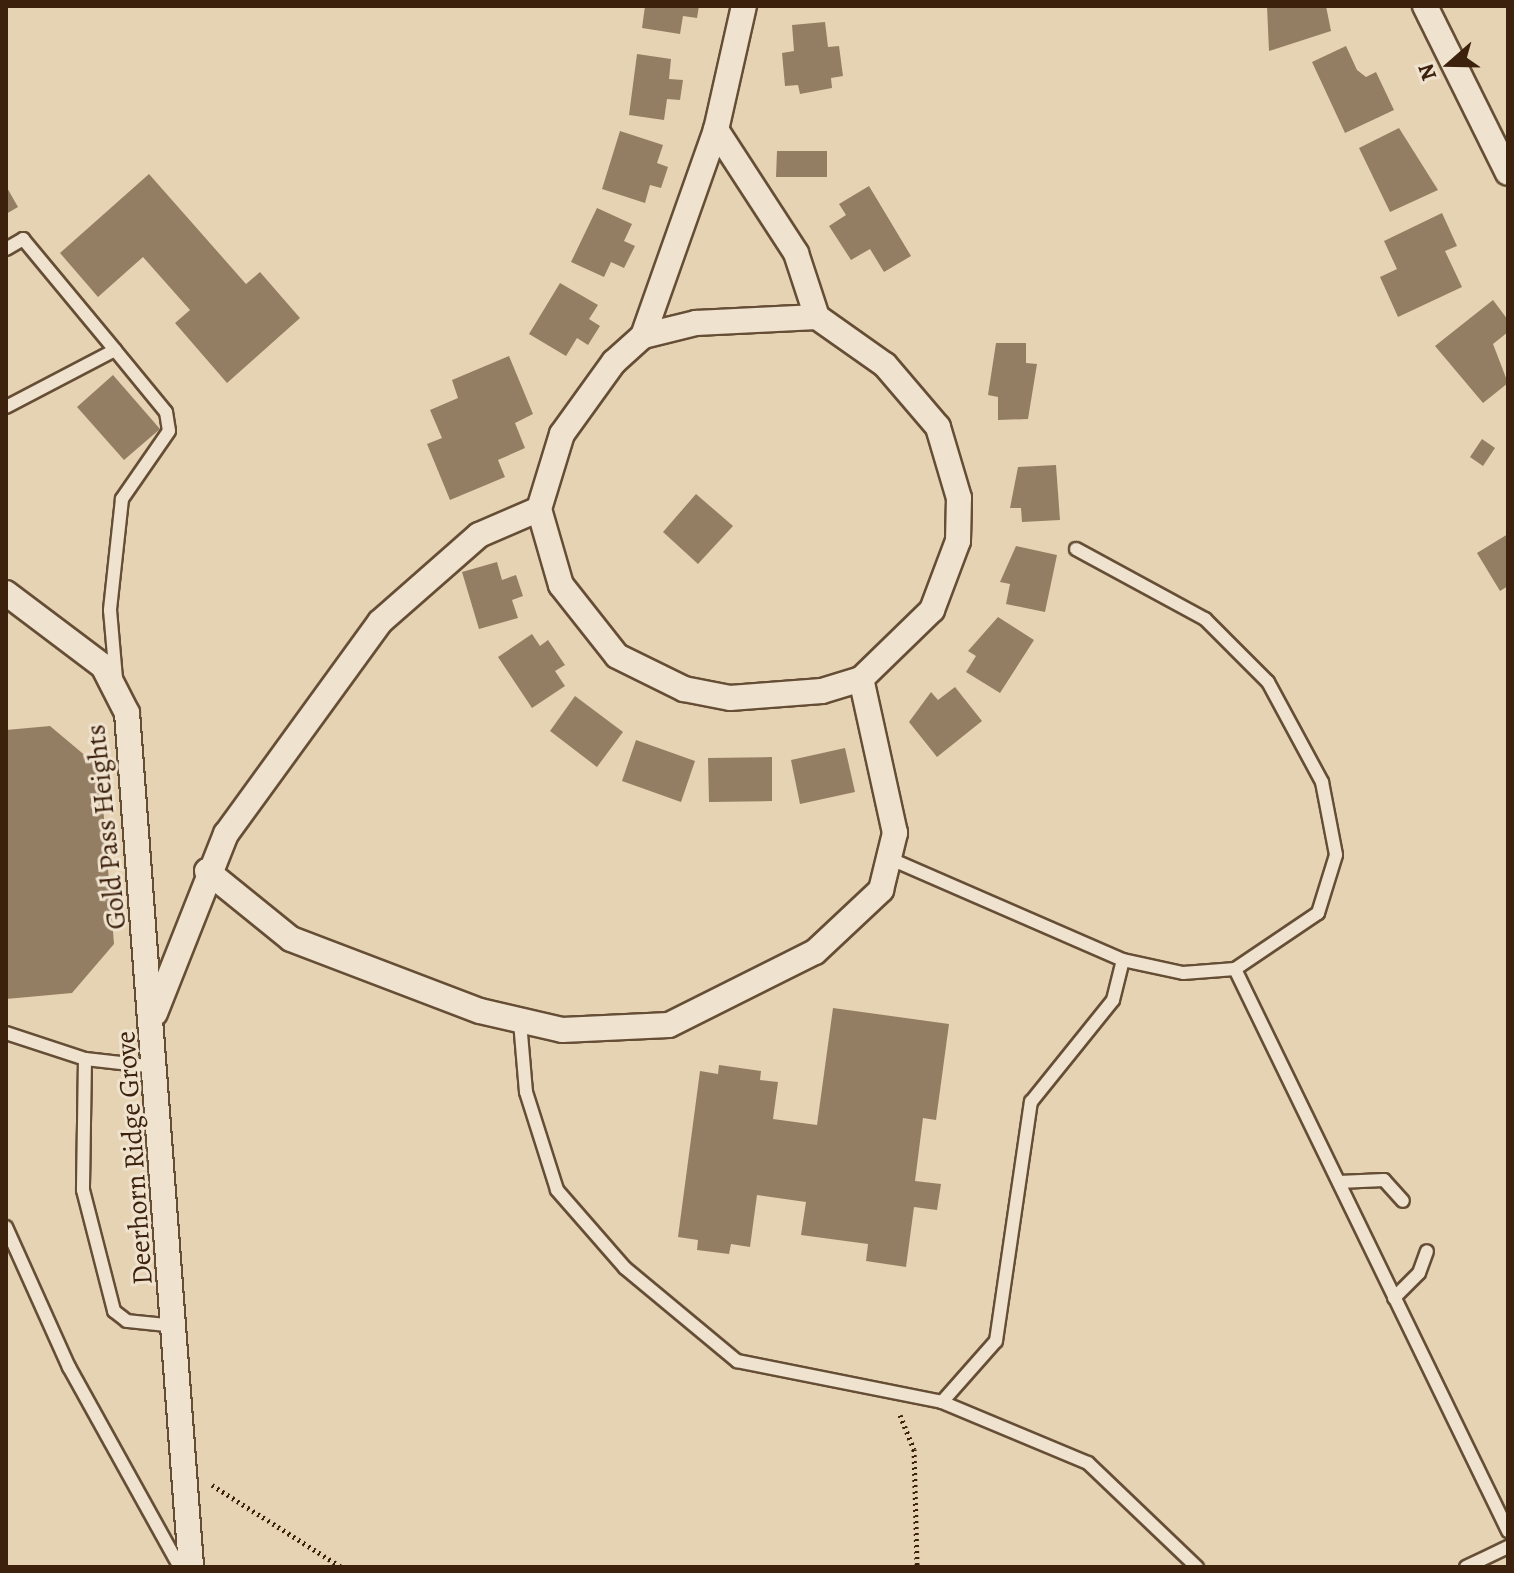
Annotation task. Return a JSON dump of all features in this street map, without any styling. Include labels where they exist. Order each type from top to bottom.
[{"type":"street","points":[[643,336],[716,130],[744,6]]},
{"type":"street","points":[[1425,6],[1508,173]]},
{"type":"street","points":[[716,130],[796,253],[817,317],[918,397],[950,455],[959,498],[958,541],[932,610],[861,679],[822,691],[730,698],[651,676],[584,622],[561,585],[539,509],[562,434],[614,362],[643,336],[696,323],[817,317]]},
{"type":"street","name":"Deerhorn Ridge Grove","points":[[191,1567],[155,1013],[207,871],[380,622],[479,535],[539,509]]},
{"type":"street","name":"Gold Pass Heights","points":[[9,603],[103,666],[127,713],[155,1013]]},
{"type":"street","points":[[207,871],[291,939],[520,1022],[635,1030],[713,1008],[815,952],[854,921],[881,890],[893,860],[895,833],[861,679]]},
{"type":"lane","points":[[6,249],[23,239],[166,412],[169,431],[122,499],[110,610],[118,697]]},
{"type":"lane","points":[[6,407],[115,350]]},
{"type":"lane","points":[[893,860],[1123,960],[1183,973],[1235,969],[1318,913],[1336,855],[1322,782],[1268,682],[1205,619],[1076,549]]},
{"type":"lane","points":[[942,1402],[996,1341],[1031,1102],[1113,1000],[1123,960]]},
{"type":"lane","points":[[1235,969],[1508,1531]]},
{"type":"lane","points":[[520,1022],[526,1092],[557,1190],[625,1268],[737,1361],[942,1402],[1088,1463],[1197,1567]]},
{"type":"lane","points":[[6,1033],[85,1059],[158,1067]]},
{"type":"lane","points":[[85,1059],[83,1190],[114,1311],[127,1321],[175,1326]]},
{"type":"lane","points":[[1339,1182],[1384,1180],[1403,1201]]},
{"type":"lane","points":[[6,1227],[69,1367],[180,1567]]},
{"type":"lane","points":[[1394,1298],[1419,1273],[1427,1251]]},
{"type":"lane","points":[[1466,1567],[1508,1547]]},
{"type":"path","points":[[890,1391],[914,1449],[917,1567]]},
{"type":"path","points":[[184,1468],[341,1567]]},
{"type":"building","points":[[645,6],[699,6],[697,18],[683,16],[680,34],[642,28]]},
{"type":"building","points":[[1267,6],[1326,6],[1331,31],[1269,51]]},
{"type":"building","points":[[825,22],[828,47],[839,46],[843,76],[831,78],[832,88],[800,94],[798,85],[785,86],[782,53],[794,51],[792,25]]},
{"type":"building","points":[[1346,46],[1357,70],[1366,77],[1376,72],[1394,110],[1345,133],[1312,62]]},
{"type":"building","points":[[637,54],[671,59],[669,79],[683,80],[680,100],[667,99],[664,120],[629,115]]},
{"type":"building","points":[[1399,128],[1438,190],[1390,212],[1359,148]]},
{"type":"building","points":[[620,131],[663,145],[657,163],[668,167],[661,188],[650,185],[645,203],[602,189]]},
{"type":"building","points":[[777,151],[827,151],[827,177],[776,177]]},
{"type":"building","points":[[149,174],[246,284],[260,272],[300,318],[227,383],[175,323],[190,310],[143,257],[98,297],[60,253]]},
{"type":"building","points":[[6,186],[18,207],[6,214]]},
{"type":"building","points":[[869,186],[911,256],[884,272],[870,249],[851,260],[829,226],[846,215],[839,204]]},
{"type":"building","points":[[597,208],[632,224],[624,241],[635,246],[624,268],[611,262],[604,277],[571,262]]},
{"type":"building","points":[[1442,213],[1457,246],[1445,251],[1462,287],[1398,317],[1380,277],[1397,269],[1384,241]]},
{"type":"building","points":[[560,283],[598,305],[589,319],[600,326],[588,345],[577,338],[566,356],[529,334]]},
{"type":"building","points":[[1493,300],[1508,320],[1508,332],[1493,344],[1508,383],[1483,403],[1435,346]]},
{"type":"building","points":[[996,343],[1026,343],[1026,363],[1037,364],[1028,419],[998,420],[998,397],[988,395]]},
{"type":"building","points":[[509,356],[533,414],[515,423],[525,448],[498,460],[505,477],[450,500],[427,444],[442,438],[430,410],[458,398],[452,380]]},
{"type":"building","points":[[113,375],[160,429],[124,460],[77,407]]},
{"type":"building","points":[[1482,439],[1495,448],[1483,466],[1470,457]]},
{"type":"building","points":[[1056,465],[1060,520],[1022,522],[1021,508],[1010,508],[1018,467]]},
{"type":"building","points":[[696,494],[733,526],[698,564],[663,532]]},
{"type":"building","points":[[1508,534],[1508,586],[1500,591],[1477,553]]},
{"type":"building","points":[[1016,546],[1057,555],[1045,612],[1006,604],[1010,584],[1000,582]]},
{"type":"building","points":[[497,562],[502,580],[516,575],[523,596],[512,600],[518,618],[479,629],[462,572]]},
{"type":"building","points":[[998,617],[1034,640],[1000,693],[966,672],[976,656],[968,651]]},
{"type":"building","points":[[532,634],[540,646],[548,640],[565,665],[555,671],[565,686],[532,708],[498,657]]},
{"type":"building","points":[[955,687],[982,721],[937,757],[909,722],[931,692],[938,700]]},
{"type":"building","points":[[575,696],[623,732],[597,767],[550,731]]},
{"type":"building","points":[[50,726],[100,768],[114,944],[72,993],[6,999],[6,730]]},
{"type":"building","points":[[636,740],[695,761],[681,802],[622,781]]},
{"type":"building","points":[[845,748],[855,792],[800,804],[791,760]]},
{"type":"building","points":[[772,757],[772,801],[709,802],[708,758]]},
{"type":"building","points":[[833,1008],[949,1024],[936,1120],[923,1118],[915,1181],[941,1184],[937,1210],[914,1207],[906,1267],[866,1261],[868,1244],[801,1235],[806,1202],[757,1195],[750,1247],[731,1244],[729,1254],[697,1250],[698,1240],[678,1237],[700,1071],[718,1074],[719,1065],[761,1071],[760,1080],[778,1082],[773,1119],[817,1125]]}]
